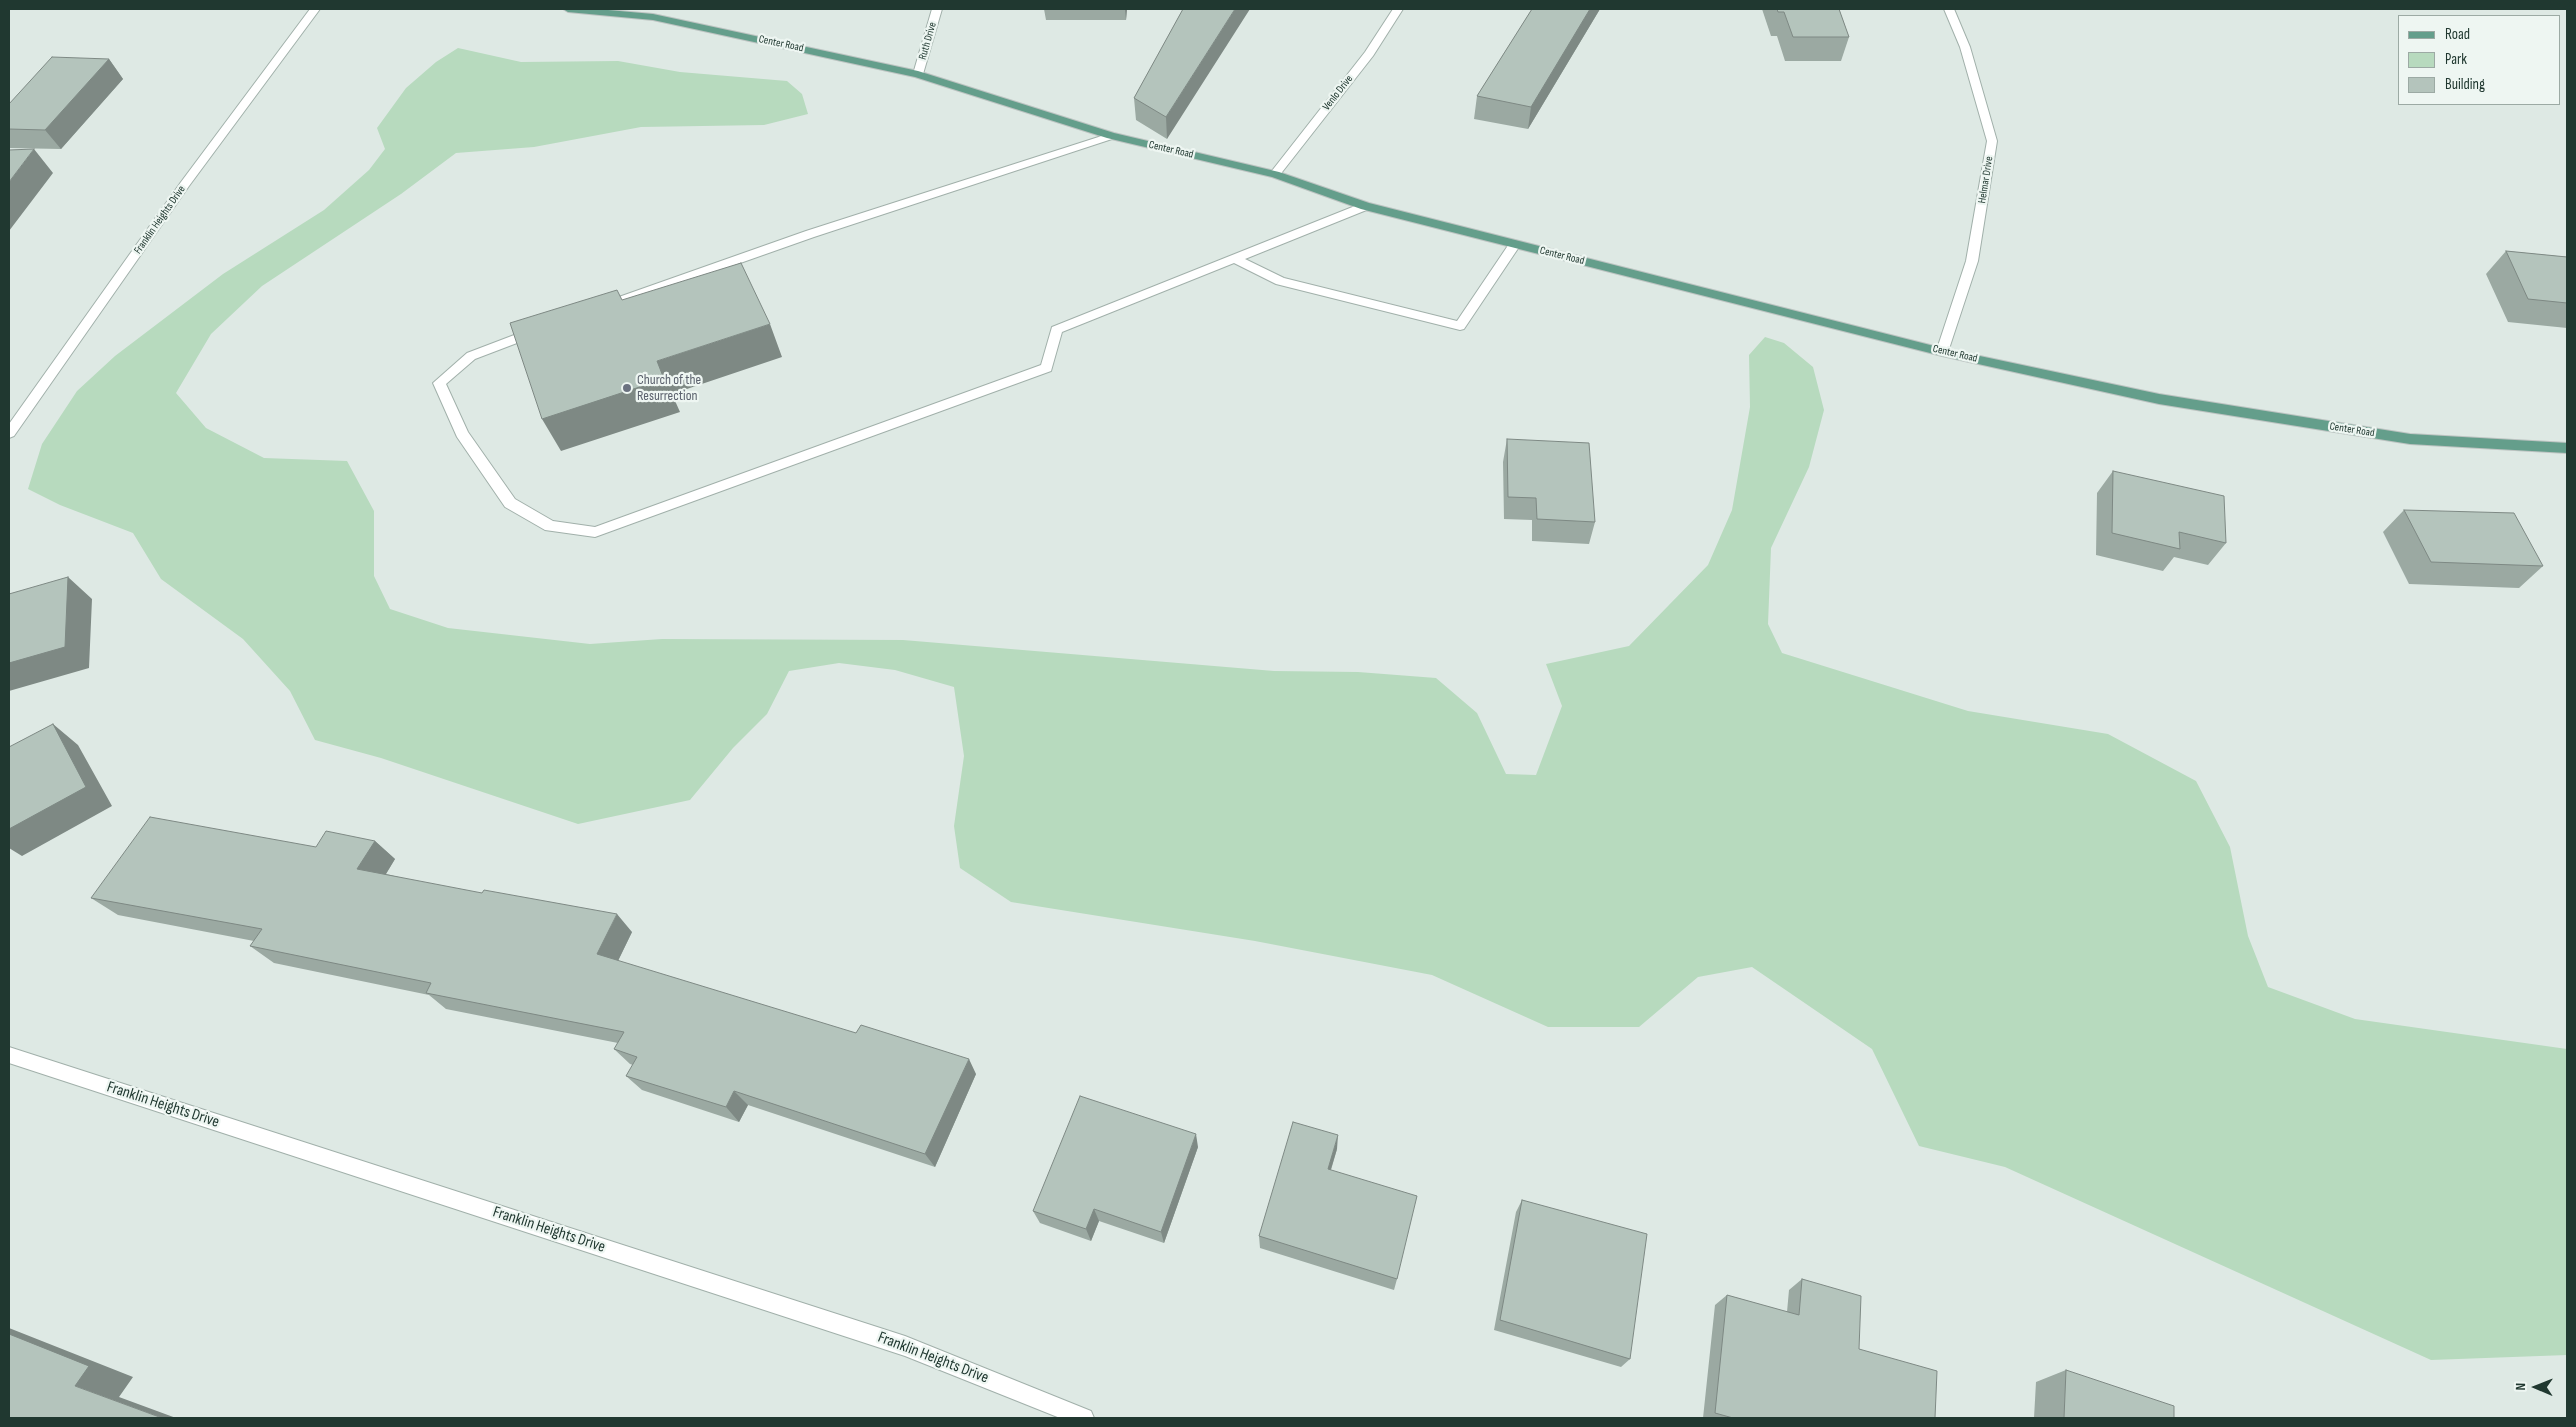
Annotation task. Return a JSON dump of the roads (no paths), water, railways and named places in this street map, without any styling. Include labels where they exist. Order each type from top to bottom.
[{"type":"main road","name":"Center Road","points":[[568,9],[653,17],[918,74],[1111,136],[1275,174],[1365,206],[1942,352],[2159,399],[2410,439],[2567,448]]},
{"type":"street","name":"Franklin Heights Drive","points":[[9,433],[185,184],[315,9]]},
{"type":"street","name":"Ruth Drive","points":[[918,74],[937,9]]},
{"type":"street","name":"Venlo Drive","points":[[1275,174],[1369,54],[1398,9]]},
{"type":"street","name":"Helmar Drive","points":[[1942,352],[1972,261],[1992,141],[1965,47],[1949,9]]},
{"type":"street","points":[[588,312],[810,234],[1111,136]]},
{"type":"street","points":[[542,329],[471,356],[439,383],[462,434],[510,503],[550,526],[595,532],[1047,368],[1056,330],[1365,206]]},
{"type":"street","points":[[1234,258],[1280,281],[1460,326],[1515,244]]},
{"type":"street","name":"Franklin Heights Drive","points":[[9,1055],[904,1346],[1084,1418]]},
{"type":"place","name":"Church of the Resurrection","points":[[627,388]]}]
